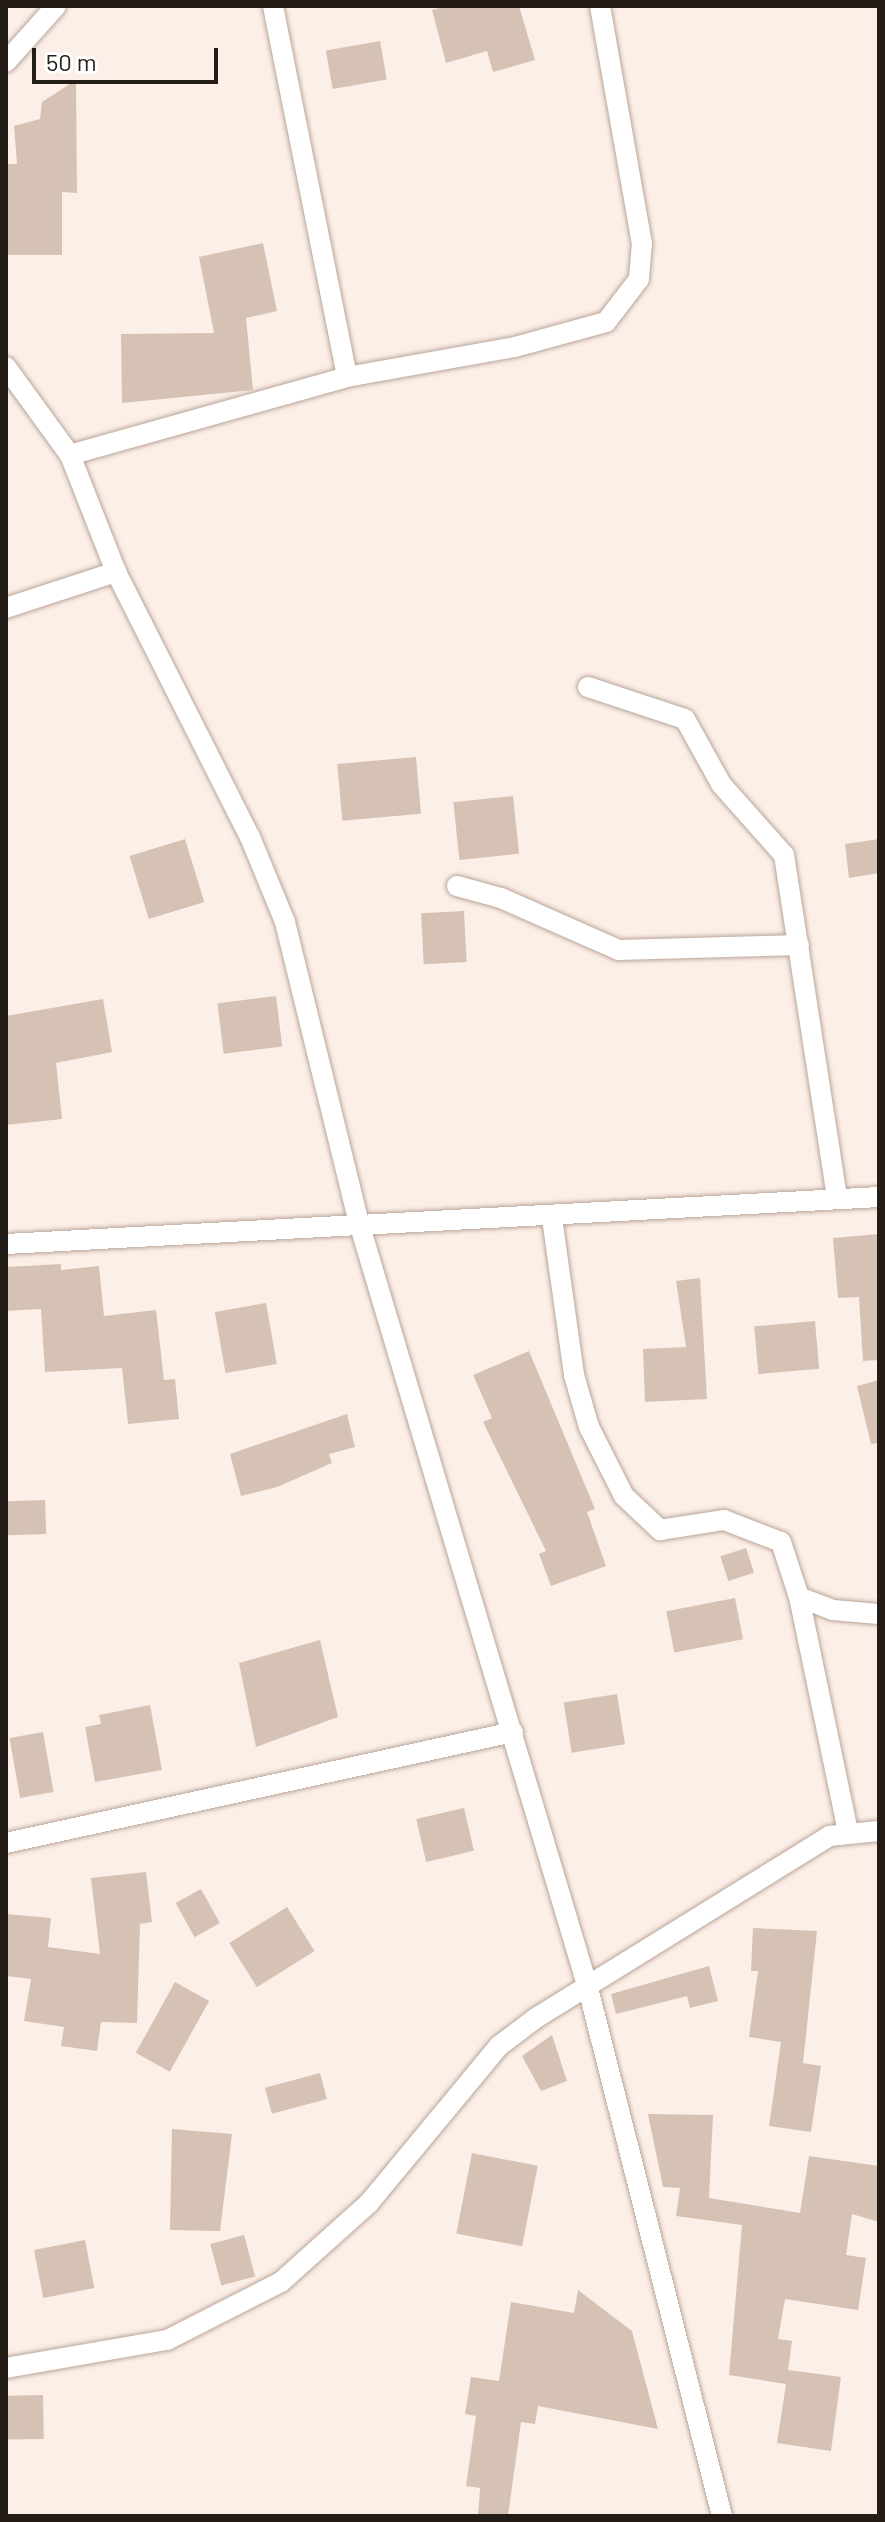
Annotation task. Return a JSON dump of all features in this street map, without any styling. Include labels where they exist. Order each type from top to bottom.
[{"type":"street","points":[[6,62],[56,6]]},
{"type":"street","points":[[273,6],[347,377]]},
{"type":"street","points":[[70,455],[347,377],[579,333],[606,322],[627,301],[639,279],[642,243],[600,6]]},
{"type":"street","points":[[6,367],[70,455],[116,572],[269,878],[302,978],[359,1223],[588,1988],[722,2516]]},
{"type":"street","points":[[6,608],[116,572]]},
{"type":"street","points":[[588,687],[666,706],[693,727],[721,784],[784,855],[837,1197]]},
{"type":"street","points":[[457,886],[501,898],[619,950],[799,945]]},
{"type":"street","points":[[6,1244],[359,1223],[552,1218],[837,1197],[879,1197]]},
{"type":"street","points":[[552,1218],[574,1375],[615,1482],[660,1530],[724,1520],[781,1542],[799,1597],[848,1831]]},
{"type":"street","points":[[799,1597],[833,1610],[879,1614]]},
{"type":"street","points":[[6,1843],[513,1732]]},
{"type":"street","points":[[6,2368],[167,2340],[281,2282],[369,2203],[499,2046],[588,1988],[848,1831],[879,1831]]},
{"type":"building","points":[[448,6],[519,6],[535,60],[493,72],[487,51],[446,63],[432,10]]},
{"type":"building","points":[[380,41],[387,79],[333,89],[326,51]]},
{"type":"building","points":[[76,80],[77,193],[62,192],[62,255],[6,255],[6,164],[17,164],[14,126],[40,119],[42,102]]},
{"type":"building","points":[[263,243],[277,311],[246,318],[253,390],[122,403],[121,334],[214,333],[199,257]]},
{"type":"building","points":[[416,757],[421,814],[342,821],[337,764]]},
{"type":"building","points":[[513,796],[519,854],[459,860],[453,802]]},
{"type":"building","points":[[185,839],[204,902],[149,919],[130,856]]},
{"type":"building","points":[[879,839],[879,873],[849,878],[845,844]]},
{"type":"building","points":[[464,911],[467,962],[424,964],[421,913]]},
{"type":"building","points":[[276,996],[282,1047],[224,1054],[217,1003]]},
{"type":"building","points":[[103,999],[112,1052],[56,1063],[62,1119],[6,1125],[6,1016]]},
{"type":"building","points":[[879,1234],[879,1360],[863,1361],[859,1297],[838,1298],[833,1238]]},
{"type":"building","points":[[61,1264],[61,1270],[99,1266],[104,1316],[156,1310],[164,1380],[175,1379],[179,1419],[128,1424],[122,1368],[45,1372],[41,1309],[6,1311],[6,1267]]},
{"type":"building","points":[[700,1278],[707,1399],[645,1402],[643,1349],[686,1347],[676,1281]]},
{"type":"building","points":[[266,1303],[277,1364],[226,1373],[215,1312]]},
{"type":"building","points":[[815,1321],[819,1369],[758,1374],[754,1326]]},
{"type":"building","points":[[529,1351],[595,1509],[587,1512],[606,1566],[551,1586],[539,1554],[546,1551],[483,1422],[492,1418],[473,1375]]},
{"type":"building","points":[[879,1380],[879,1443],[871,1444],[857,1386]]},
{"type":"building","points":[[347,1414],[355,1447],[329,1454],[332,1463],[277,1487],[241,1496],[230,1454]]},
{"type":"building","points":[[45,1500],[46,1534],[7,1535],[6,1501]]},
{"type":"building","points":[[746,1548],[754,1573],[728,1581],[720,1556]]},
{"type":"building","points":[[735,1598],[743,1639],[674,1653],[666,1611]]},
{"type":"building","points":[[320,1640],[338,1717],[256,1747],[239,1663]]},
{"type":"building","points":[[617,1694],[625,1744],[572,1753],[564,1702]]},
{"type":"building","points":[[150,1705],[162,1770],[95,1782],[85,1727],[101,1724],[99,1715]]},
{"type":"building","points":[[43,1732],[54,1792],[20,1798],[10,1738]]},
{"type":"building","points":[[464,1808],[474,1851],[426,1862],[416,1819]]},
{"type":"building","points":[[146,1872],[152,1922],[140,1924],[137,2023],[101,2022],[97,2051],[61,2046],[64,2027],[24,2021],[31,1979],[6,1976],[6,1914],[51,1918],[48,1947],[100,1954],[91,1878]]},
{"type":"building","points":[[201,1889],[220,1923],[195,1937],[176,1903]]},
{"type":"building","points":[[287,1907],[315,1951],[257,1987],[229,1943]]},
{"type":"building","points":[[753,1928],[817,1931],[803,2063],[821,2066],[811,2132],[769,2126],[781,2042],[749,2037],[758,1971],[751,1971]]},
{"type":"building","points":[[709,1966],[718,2001],[690,2008],[687,1996],[616,2014],[611,1994]]},
{"type":"building","points":[[175,1982],[209,2001],[170,2072],[136,2053]]},
{"type":"building","points":[[552,2035],[567,2081],[541,2091],[522,2056]]},
{"type":"building","points":[[320,2073],[327,2099],[272,2114],[265,2088]]},
{"type":"building","points":[[648,2114],[713,2115],[709,2198],[800,2213],[809,2156],[879,2166],[879,2222],[852,2214],[846,2255],[866,2258],[858,2310],[785,2299],[778,2339],[792,2341],[788,2370],[841,2377],[831,2451],[777,2443],[786,2384],[729,2375],[742,2225],[676,2216],[680,2188],[663,2187]]},
{"type":"building","points":[[172,2129],[232,2134],[220,2231],[170,2230]]},
{"type":"building","points":[[472,2153],[538,2166],[522,2246],[456,2233]]},
{"type":"building","points":[[244,2235],[255,2277],[221,2286],[210,2244]]},
{"type":"building","points":[[85,2240],[94,2288],[43,2298],[34,2250]]},
{"type":"building","points":[[578,2290],[632,2331],[658,2429],[538,2406],[535,2424],[521,2422],[508,2516],[478,2516],[480,2488],[466,2486],[476,2416],[465,2414],[471,2377],[499,2381],[511,2302],[574,2313]]},
{"type":"building","points":[[43,2395],[44,2439],[8,2440],[7,2396]]}]
